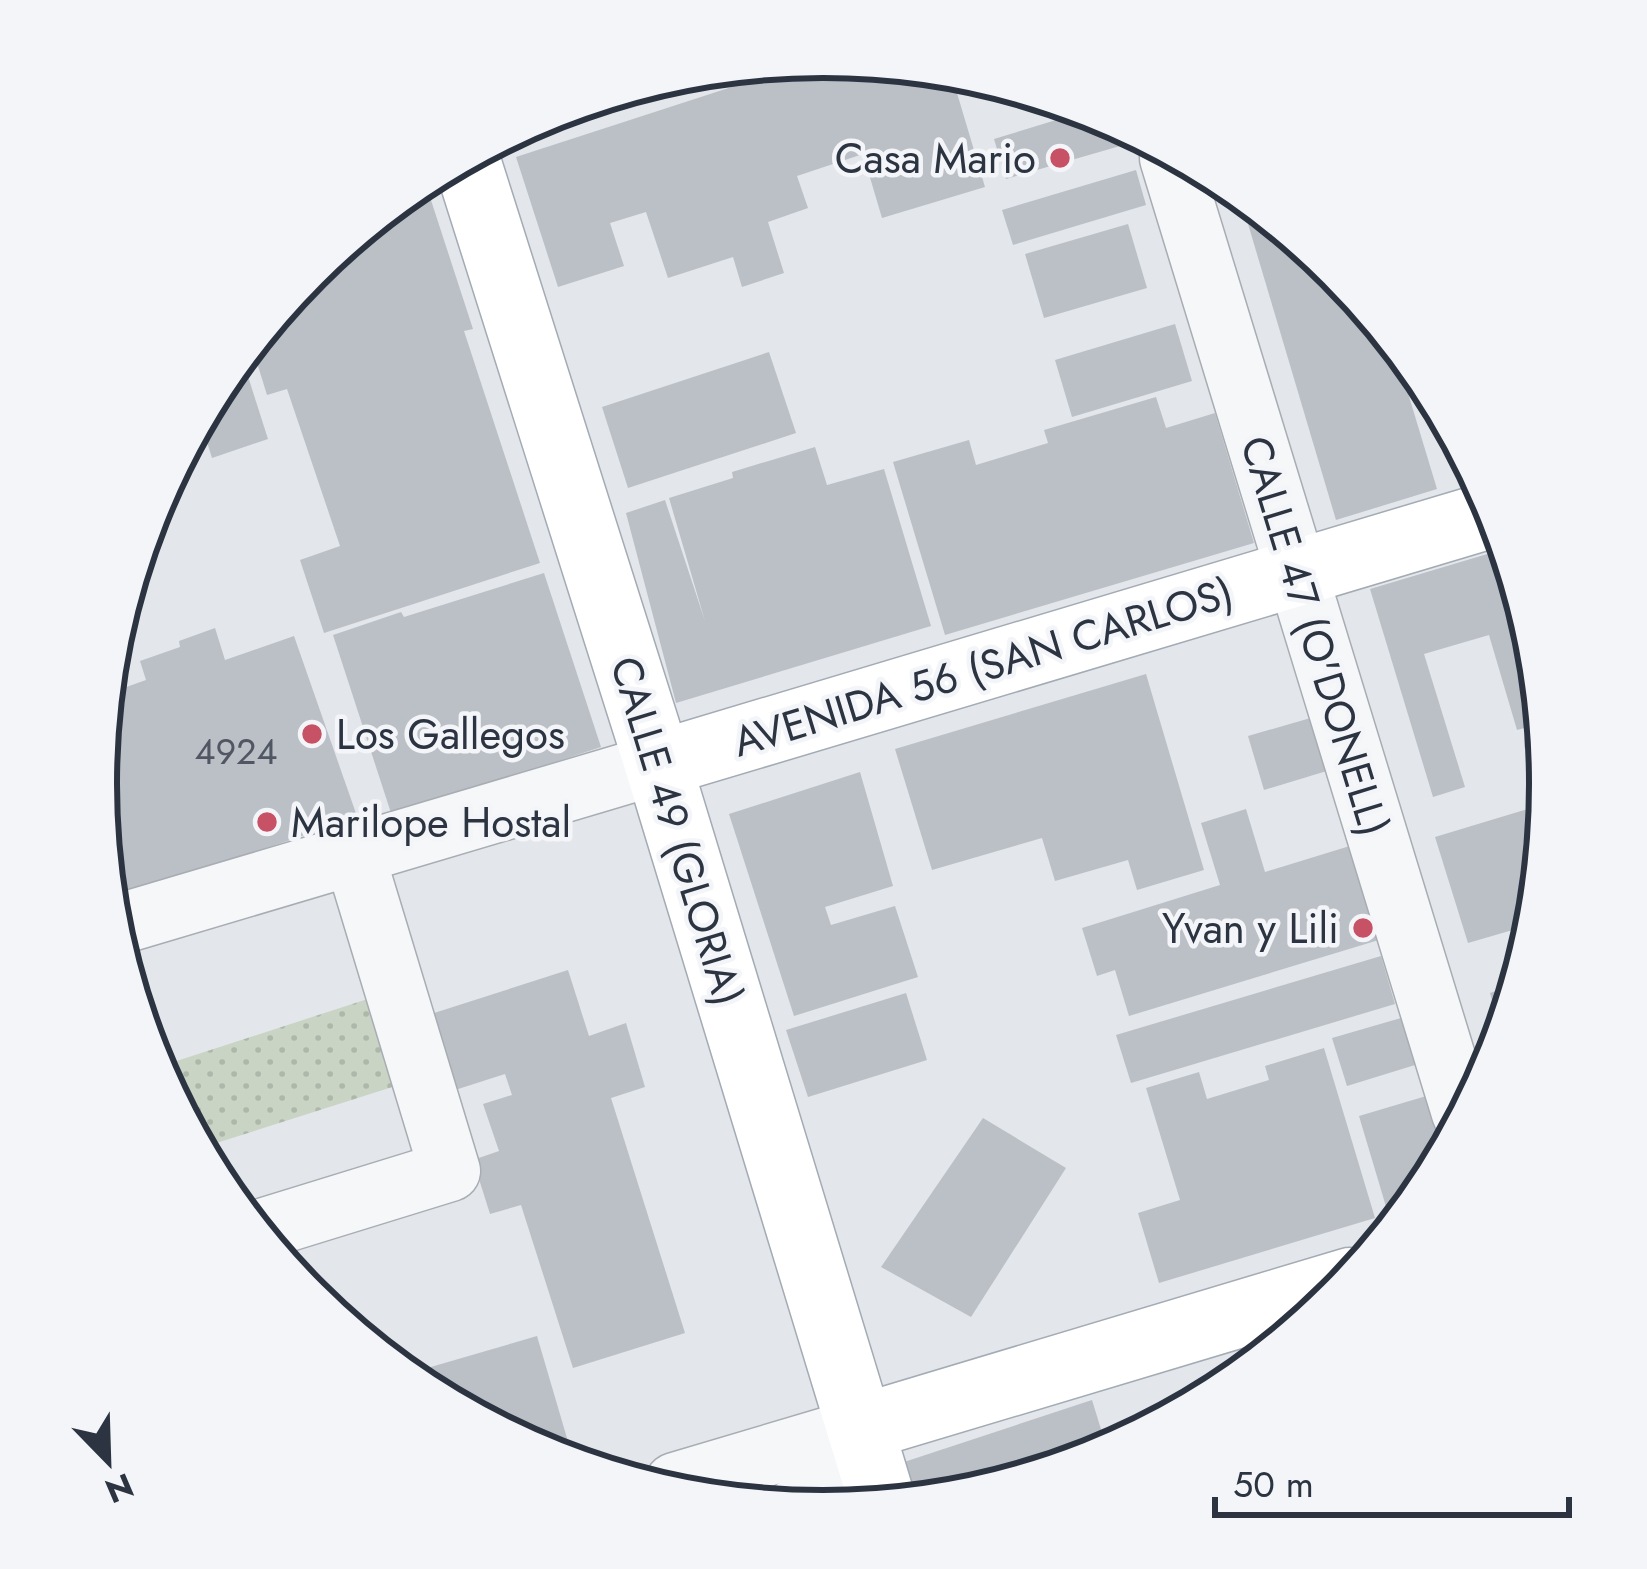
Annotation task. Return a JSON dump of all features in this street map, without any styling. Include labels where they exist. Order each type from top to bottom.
[{"type":"main road","name":"CALLE 49 (GLORIA)","points":[[471,173],[658,764],[873,1470]]},
{"type":"main road","name":"AVENIDA 56 (SAN CARLOS)","points":[[658,764],[1478,519]]},
{"type":"main road","points":[[873,1470],[1309,1297]]},
{"type":"street","name":"CALLE 47 (O'DONELL)","points":[[1174,171],[1457,1097]]},
{"type":"street","name":"AVENIDA 56 (SAN CARLOS)","points":[[131,920],[658,764]]},
{"type":"street","points":[[271,1225],[450,1171],[354,854]]},
{"type":"street","points":[[708,1481],[873,1470]]},
{"type":"street","points":[[830,1491],[873,1470]]},
{"type":"green space","points":[[380,995],[408,1082],[215,1143],[174,1062]]},
{"type":"building","points":[[870,80],[956,91],[985,187],[882,218],[863,154],[797,176],[808,208],[768,222],[784,273],[742,287],[733,257],[668,278],[646,212],[610,223],[624,266],[558,287],[516,157],[744,83]]},
{"type":"building","points":[[1060,119],[1123,145],[1006,179],[994,139]]},
{"type":"building","points":[[1136,170],[1146,205],[1013,245],[1002,210]]},
{"type":"building","points":[[430,198],[473,329],[464,331],[540,563],[324,633],[300,560],[340,546],[287,389],[267,395],[257,363],[263,354],[358,253]]},
{"type":"building","points":[[1246,219],[1323,285],[1405,384],[1437,489],[1336,520]]},
{"type":"building","points":[[1128,224],[1147,288],[1044,318],[1025,254]]},
{"type":"building","points":[[1175,324],[1192,381],[1072,417],[1055,360]]},
{"type":"building","points":[[769,352],[796,433],[628,488],[602,407]]},
{"type":"building","points":[[248,376],[268,439],[212,458],[207,441]]},
{"type":"building","points":[[1156,397],[1166,428],[1215,413],[1254,543],[945,635],[893,462],[969,440],[976,465],[1048,443],[1044,430]]},
{"type":"building","points":[[815,447],[827,485],[884,469],[931,626],[676,703],[626,513],[665,500],[705,621],[669,498],[733,478],[732,472]]},
{"type":"building","points":[[1491,553],[1516,647],[1527,727],[1517,730],[1489,635],[1424,654],[1465,787],[1433,797],[1370,589]]},
{"type":"building","points":[[544,573],[601,747],[392,816],[333,635]]},
{"type":"building","points":[[215,628],[225,660],[294,636],[359,822],[330,832],[328,827],[128,895],[117,784],[124,688],[146,680],[140,661],[180,647],[179,641]]},
{"type":"building","points":[[1146,674],[1204,870],[1137,890],[1128,860],[1055,881],[1042,838],[932,870],[895,749]]},
{"type":"building","points":[[1314,717],[1330,770],[1264,790],[1248,736]]},
{"type":"building","points":[[860,772],[893,886],[825,907],[831,925],[895,906],[918,977],[794,1016],[729,814]]},
{"type":"building","points":[[1529,808],[1514,930],[1468,943],[1435,837]]},
{"type":"building","points":[[1246,809],[1265,872],[1353,845],[1382,939],[1129,1016],[1115,970],[1097,976],[1082,928],[1220,885],[1201,823]]},
{"type":"building","points":[[1381,956],[1395,1004],[1131,1083],[1116,1035]]},
{"type":"building","points":[[568,970],[589,1036],[626,1023],[645,1087],[611,1098],[685,1333],[573,1368],[521,1205],[490,1214],[473,1160],[499,1151],[483,1104],[512,1095],[505,1074],[455,1090],[431,1014]]},
{"type":"building","points":[[906,993],[927,1060],[808,1097],[786,1030]]},
{"type":"building","points":[[1401,1018],[1415,1065],[1347,1086],[1332,1038]]},
{"type":"building","points":[[1324,1048],[1375,1218],[1159,1283],[1138,1213],[1180,1200],[1146,1088],[1199,1072],[1207,1099],[1269,1080],[1265,1066]]},
{"type":"building","points":[[1433,1094],[1442,1125],[1387,1211],[1359,1116]]},
{"type":"building","points":[[983,1118],[1066,1168],[971,1317],[881,1267]]},
{"type":"building","points":[[537,1336],[568,1443],[511,1418],[426,1368]]},
{"type":"building","points":[[1092,1400],[1102,1433],[1006,1467],[916,1485],[903,1486],[895,1465]]},
{"type":"place","name":"Casa Mario","points":[[1060,158]]},
{"type":"place","name":"Los Gallegos","points":[[312,734]]},
{"type":"place","name":"Marilope Hostal","points":[[267,822]]},
{"type":"place","name":"Yvan y Lili","points":[[1363,928]]}]
